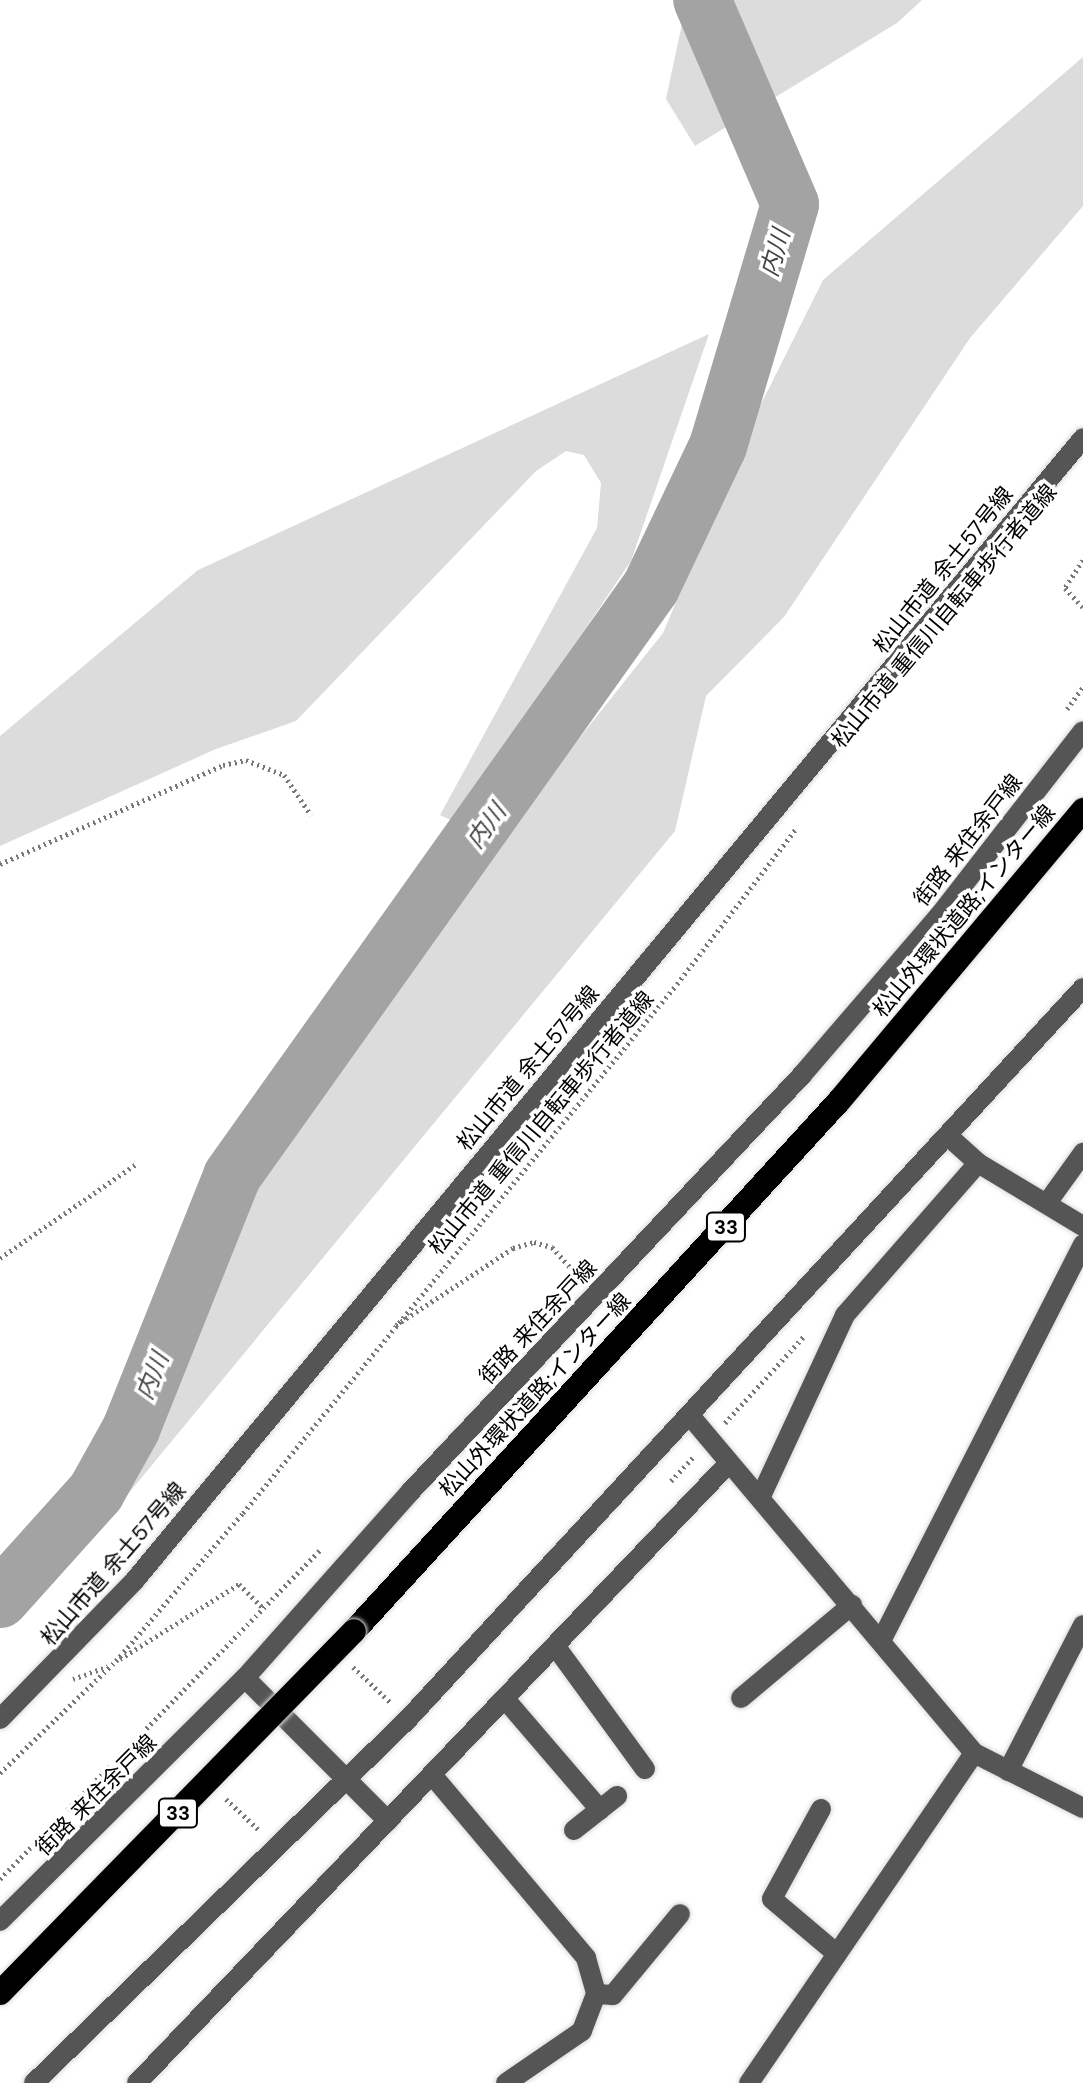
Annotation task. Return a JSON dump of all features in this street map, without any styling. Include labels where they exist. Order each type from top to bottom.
[{"type":"highway","name":"松山外環状道路;インター線","points":[[0,1993],[354,1631],[839,1101],[1083,810]]},
{"type":"street","name":"松山市道 余土57号線","points":[[0,1719],[49,1674],[135,1580],[1083,438]]},
{"type":"street","name":"街路 来住余戸線","points":[[0,1921],[43,1883],[245,1678],[411,1491],[802,1075],[939,916],[1083,731]]},
{"type":"street","points":[[34,2083],[346,1778],[692,1418],[948,1136],[1079,999]]},
{"type":"street","points":[[948,1136],[978,1163],[1083,1226]]},
{"type":"street","points":[[1047,1203],[1083,1153]]},
{"type":"street","points":[[761,1496],[845,1315],[978,1163]]},
{"type":"street","points":[[882,1639],[1083,1244]]},
{"type":"street","points":[[692,1418],[882,1639],[974,1753],[1083,1808]]},
{"type":"street","points":[[137,2083],[729,1463]]},
{"type":"street","points":[[741,1698],[852,1605]]},
{"type":"street","points":[[1008,1771],[1083,1625]]},
{"type":"street","points":[[556,1647],[645,1769]]},
{"type":"street","points":[[245,1678],[388,1821]]},
{"type":"street","points":[[505,1699],[600,1810]]},
{"type":"street","points":[[749,2083],[974,1753]]},
{"type":"street","points":[[433,1776],[586,1958],[596,1994],[582,2031],[506,2083]]},
{"type":"street","points":[[574,1830],[617,1796]]},
{"type":"street","points":[[821,1809],[772,1899],[837,1954]]},
{"type":"street","points":[[0,1911],[43,1883]]},
{"type":"street","points":[[596,1994],[613,1995],[680,1914]]},
{"type":"path","points":[[1083,560],[1065,588],[1083,607]]},
{"type":"path","points":[[1064,712],[1083,687]]},
{"type":"path","points":[[0,864],[223,765],[246,760],[284,775],[311,815]]},
{"type":"path","name":"松山市道 重信川自転車歩行者道線","points":[[0,1773],[116,1661],[677,984],[801,820]]},
{"type":"path","points":[[0,1258],[135,1165]]},
{"type":"path","points":[[336,1335],[360,1342],[389,1330],[513,1248],[534,1242],[552,1247],[578,1276]]},
{"type":"path","points":[[567,1287],[589,1265]]},
{"type":"path","points":[[0,1879],[331,1538]]},
{"type":"path","points":[[49,1674],[84,1680],[239,1584],[264,1609]]},
{"type":"shaded area","points":[[687,0],[922,0],[897,23],[695,146],[666,99]]},
{"type":"shaded area","points":[[1083,57],[1083,206],[970,338],[784,617],[706,696],[675,831],[119,1505],[224,1261],[246,1179],[453,897],[663,633],[753,420],[823,280]]},
{"type":"shaded area","points":[[709,334],[631,561],[455,822],[440,815],[597,528],[601,483],[584,455],[566,451],[536,471],[296,721],[216,749],[0,846],[0,736],[198,570]]},
{"type":"waterway","name":"内川","points":[[0,1599],[96,1492],[131,1429],[232,1176],[651,587],[718,446],[790,204],[702,0]]}]
